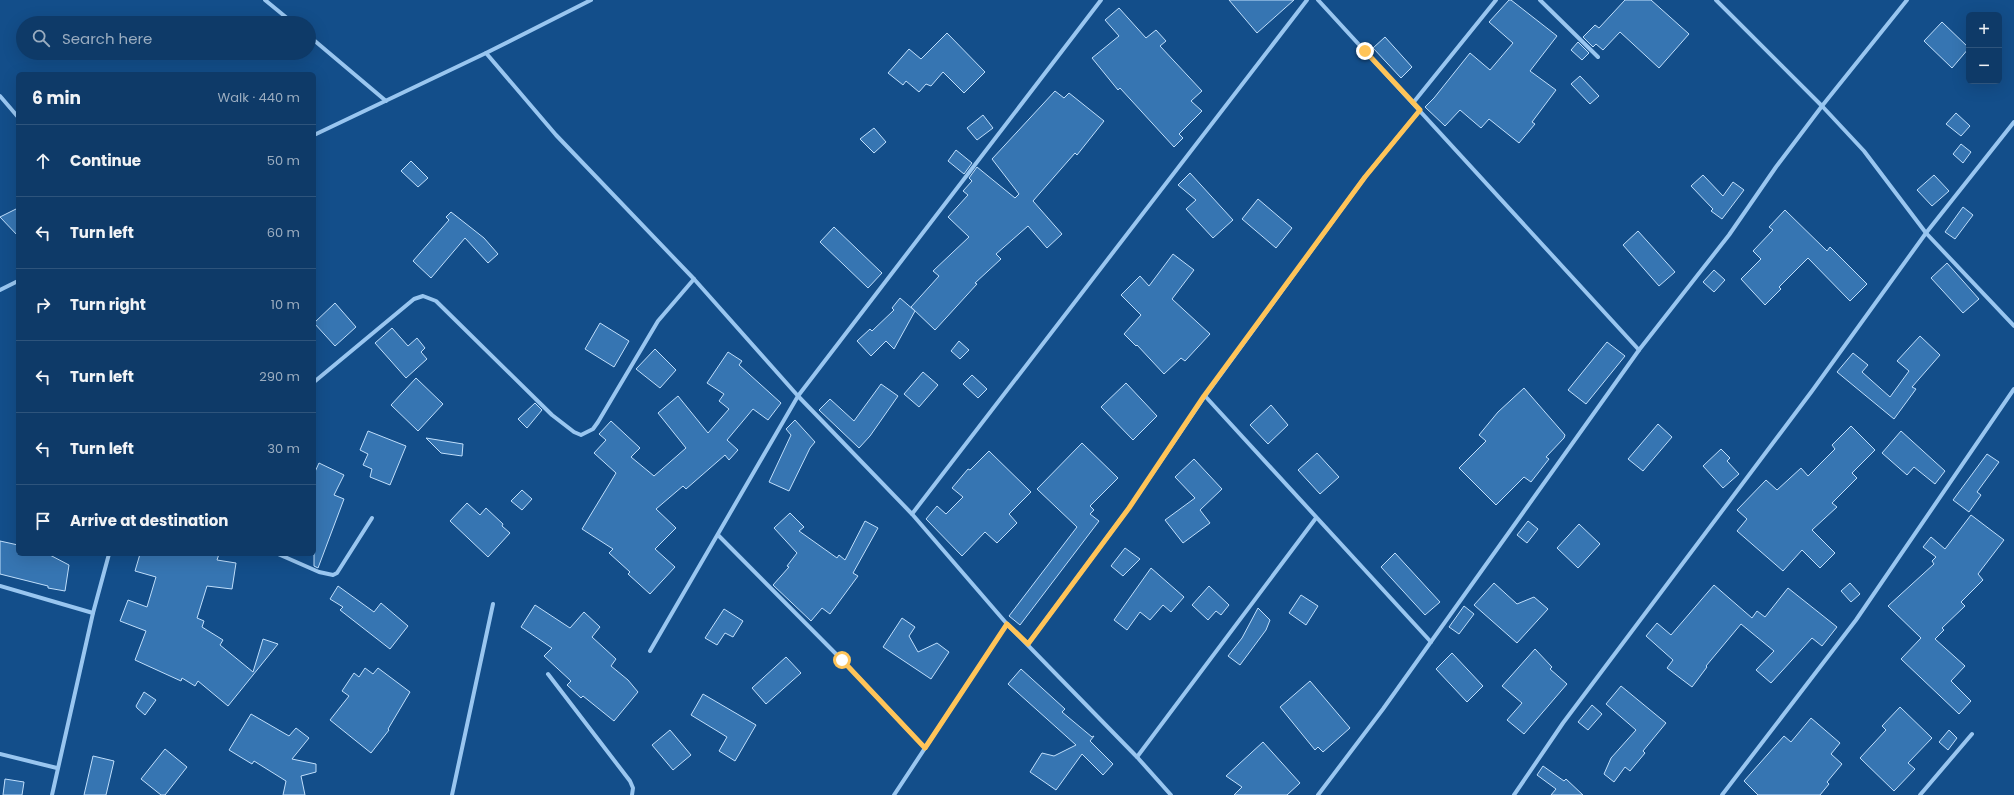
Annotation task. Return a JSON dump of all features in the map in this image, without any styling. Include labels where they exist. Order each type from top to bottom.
[{"type":"street","points":[[265,0],[284,16]]},
{"type":"street","points":[[316,134],[486,53],[591,0]]},
{"type":"street","points":[[650,651],[798,396],[1101,0]]},
{"type":"street","points":[[912,514],[1307,0]]},
{"type":"street","points":[[1318,0],[1639,350]]},
{"type":"street","points":[[1413,102],[1496,0]]},
{"type":"street","points":[[1540,0],[1598,57]]},
{"type":"street","points":[[1716,0],[1864,150],[1926,232],[2014,326]]},
{"type":"street","points":[[1318,795],[1383,709],[1639,350],[1729,235],[1776,167],[1822,106],[1907,0]]},
{"type":"street","points":[[316,42],[386,100]]},
{"type":"street","points":[[486,53],[556,135],[694,279],[798,396],[912,514],[1007,624],[1137,757],[1171,795]]},
{"type":"street","points":[[0,96],[16,115]]},
{"type":"street","points":[[1028,644],[1129,508],[1204,396],[1365,177],[1420,110]]},
{"type":"street","points":[[1514,795],[1563,723],[1812,391],[1926,232],[2014,122]]},
{"type":"street","points":[[316,380],[414,299],[423,296],[436,301],[552,415],[574,432],[582,435],[593,429],[658,321],[694,279]]},
{"type":"street","points":[[0,290],[16,282]]},
{"type":"street","points":[[1722,795],[1856,620],[2014,389]]},
{"type":"street","points":[[1204,396],[1431,642]]},
{"type":"street","points":[[283,556],[319,572],[333,575],[337,573],[372,518]]},
{"type":"street","points":[[1137,757],[1316,518]]},
{"type":"street","points":[[718,535],[842,660],[925,748]]},
{"type":"street","points":[[52,795],[93,613],[108,556]]},
{"type":"street","points":[[0,586],[93,613]]},
{"type":"street","points":[[452,795],[493,604]]},
{"type":"street","points":[[894,795],[1007,624]]},
{"type":"street","points":[[548,674],[630,782],[633,788],[632,795]]},
{"type":"street","points":[[1920,795],[1972,734]]},
{"type":"street","points":[[0,754],[58,768]]},
{"type":"building","points":[[1229,0],[1294,0],[1257,33]]},
{"type":"building","points":[[1509,0],[1557,36],[1530,71],[1556,90],[1532,122],[1535,124],[1519,143],[1489,119],[1481,128],[1460,110],[1445,126],[1425,107],[1470,53],[1490,70],[1513,43],[1489,22]]},
{"type":"building","points":[[1625,0],[1651,0],[1689,34],[1659,68],[1620,32],[1603,50],[1596,44],[1593,47],[1583,37],[1595,25],[1599,28]]},
{"type":"building","points":[[1119,8],[1146,38],[1156,30],[1166,41],[1160,46],[1202,91],[1191,101],[1202,111],[1179,134],[1183,138],[1174,147],[1120,88],[1118,90],[1092,58],[1119,36],[1105,20]]},
{"type":"building","points":[[1942,22],[1966,45],[1966,52],[1952,68],[1924,41]]},
{"type":"building","points":[[947,33],[985,72],[964,93],[943,72],[931,86],[926,84],[919,92],[906,81],[903,85],[888,73],[909,49],[921,59]]},
{"type":"building","points":[[1385,37],[1412,67],[1401,78],[1373,48]]},
{"type":"building","points":[[1578,42],[1589,53],[1582,60],[1571,50]]},
{"type":"building","points":[[1580,76],[1599,96],[1590,104],[1571,84]]},
{"type":"building","points":[[1055,91],[1064,98],[1069,93],[1104,121],[1077,155],[1075,153],[1033,201],[1062,234],[1047,248],[1028,226],[996,254],[1001,259],[975,283],[977,284],[935,330],[911,307],[939,276],[933,271],[969,237],[948,217],[968,195],[963,191],[972,181],[969,178],[977,167],[1015,198],[1019,194],[992,159]]},
{"type":"building","points":[[1956,113],[1970,126],[1961,136],[1946,124]]},
{"type":"building","points":[[983,115],[993,128],[977,140],[967,128]]},
{"type":"building","points":[[874,128],[886,142],[874,153],[860,139]]},
{"type":"building","points":[[1961,144],[1971,152],[1963,163],[1953,154]]},
{"type":"building","points":[[956,150],[972,163],[964,174],[948,161]]},
{"type":"building","points":[[411,161],[428,178],[418,187],[401,171]]},
{"type":"building","points":[[1190,173],[1233,220],[1213,238],[1186,209],[1196,200],[1178,185]]},
{"type":"building","points":[[1703,175],[1723,196],[1733,182],[1744,190],[1722,219],[1711,211],[1713,209],[1691,186]]},
{"type":"building","points":[[1934,175],[1949,191],[1932,206],[1917,190]]},
{"type":"building","points":[[1258,199],[1292,228],[1276,248],[1242,219]]},
{"type":"building","points":[[1963,207],[1973,215],[1955,239],[1945,232]]},
{"type":"building","points":[[16,209],[16,234],[0,217]]},
{"type":"building","points":[[1785,210],[1827,251],[1830,247],[1867,284],[1850,301],[1808,258],[1779,287],[1781,289],[1765,305],[1741,279],[1761,259],[1753,251],[1773,230],[1769,227]]},
{"type":"building","points":[[451,212],[484,238],[498,254],[488,263],[465,238],[431,278],[413,261],[449,220],[446,217]]},
{"type":"building","points":[[834,227],[882,273],[868,288],[820,242]]},
{"type":"building","points":[[1638,231],[1675,272],[1659,286],[1623,245]]},
{"type":"building","points":[[1173,254],[1194,270],[1172,299],[1210,334],[1185,361],[1181,358],[1164,374],[1137,345],[1136,346],[1124,334],[1141,315],[1121,295],[1140,276],[1149,286]]},
{"type":"building","points":[[1947,263],[1979,299],[1963,313],[1931,278]]},
{"type":"building","points":[[1714,270],[1725,280],[1714,292],[1703,282]]},
{"type":"building","points":[[900,298],[915,311],[894,349],[886,341],[871,356],[857,341],[870,329],[872,331],[894,310],[892,308]]},
{"type":"building","points":[[335,303],[356,327],[335,346],[316,325],[316,321]]},
{"type":"building","points":[[600,323],[629,341],[614,367],[585,349]]},
{"type":"building","points":[[392,328],[408,346],[417,338],[425,348],[421,352],[427,359],[406,378],[375,343]]},
{"type":"building","points":[[1920,336],[1940,355],[1912,387],[1916,389],[1894,419],[1837,372],[1853,353],[1868,365],[1862,372],[1890,397],[1909,371],[1897,361]]},
{"type":"building","points":[[959,341],[969,350],[960,359],[951,351]]},
{"type":"building","points":[[1607,342],[1625,356],[1586,404],[1568,390]]},
{"type":"building","points":[[655,349],[676,370],[660,388],[636,369]]},
{"type":"building","points":[[728,352],[742,361],[739,365],[781,403],[768,420],[753,409],[727,440],[738,450],[729,460],[725,455],[686,489],[683,486],[656,509],[676,528],[655,549],[675,567],[650,594],[628,574],[630,572],[609,553],[613,549],[582,529],[616,473],[594,453],[606,440],[599,434],[611,421],[640,448],[631,457],[654,476],[686,448],[658,413],[678,396],[708,433],[729,409],[719,401],[724,394],[707,383]]},
{"type":"building","points":[[923,372],[938,385],[919,407],[904,394]]},
{"type":"building","points":[[972,375],[987,389],[978,398],[963,384]]},
{"type":"building","points":[[416,378],[443,404],[418,431],[391,405]]},
{"type":"building","points":[[1126,383],[1157,416],[1133,440],[1101,407]]},
{"type":"building","points":[[881,384],[898,396],[870,436],[859,448],[819,410],[830,399],[854,421]]},
{"type":"building","points":[[1524,388],[1565,435],[1564,438],[1546,457],[1549,459],[1531,482],[1524,477],[1496,505],[1459,468],[1486,441],[1479,435],[1498,412]]},
{"type":"building","points":[[535,403],[542,410],[527,428],[518,419]]},
{"type":"building","points":[[1271,405],[1288,425],[1268,444],[1250,425]]},
{"type":"building","points":[[795,420],[815,442],[810,448],[789,491],[769,482],[791,435],[786,429]]},
{"type":"building","points":[[1658,424],[1672,437],[1643,471],[1628,459]]},
{"type":"building","points":[[1851,426],[1875,450],[1852,473],[1857,478],[1832,503],[1837,507],[1812,530],[1835,553],[1820,568],[1802,550],[1783,571],[1737,531],[1747,519],[1737,510],[1766,480],[1777,490],[1801,468],[1808,476],[1835,449],[1832,445]]},
{"type":"building","points":[[368,431],[406,446],[390,485],[370,477],[372,469],[363,465],[368,454],[360,450]]},
{"type":"building","points":[[1901,431],[1945,471],[1935,484],[1914,467],[1907,475],[1882,453]]},
{"type":"building","points":[[426,438],[463,444],[462,456],[441,453]]},
{"type":"building","points":[[1082,443],[1118,478],[1090,506],[1094,510],[1090,514],[1099,521],[1020,625],[1009,616],[1077,527],[1037,489]]},
{"type":"building","points":[[1721,449],[1730,458],[1727,461],[1739,474],[1723,488],[1703,466]]},
{"type":"building","points":[[989,451],[1031,492],[1009,514],[1017,523],[997,543],[985,532],[962,556],[926,519],[937,506],[946,514],[963,497],[952,488],[968,469],[970,470]]},
{"type":"building","points":[[1317,453],[1339,477],[1320,494],[1298,470]]},
{"type":"building","points":[[1987,454],[1999,462],[1977,492],[1981,495],[1969,512],[1953,500]]},
{"type":"building","points":[[1194,459],[1222,489],[1200,510],[1210,523],[1183,543],[1165,520],[1195,498],[1175,477]]},
{"type":"building","points":[[319,463],[344,475],[334,495],[344,499],[318,568],[314,566],[314,556],[316,556],[316,470]]},
{"type":"building","points":[[522,490],[532,499],[522,510],[511,501]]},
{"type":"building","points":[[467,503],[480,515],[486,508],[510,533],[488,557],[450,521]]},
{"type":"building","points":[[790,513],[804,527],[799,531],[837,558],[839,555],[845,560],[865,521],[878,528],[853,573],[858,576],[830,614],[822,608],[811,621],[773,585],[789,567],[787,566],[797,553],[774,528]]},
{"type":"building","points":[[1971,515],[2004,540],[1978,574],[1983,580],[1961,602],[1965,606],[1942,628],[1944,630],[1935,639],[1965,666],[1951,681],[1971,701],[1959,714],[1901,659],[1921,638],[1888,606],[1934,564],[1932,561],[1936,557],[1923,547],[1931,537],[1945,549]]},
{"type":"building","points":[[1528,521],[1538,529],[1527,543],[1517,535]]},
{"type":"building","points":[[1579,524],[1600,544],[1578,568],[1557,548]]},
{"type":"building","points":[[0,541],[16,545],[16,556],[52,556],[69,565],[65,591],[48,588],[48,586],[0,574]]},
{"type":"building","points":[[1125,548],[1140,559],[1123,576],[1111,566]]},
{"type":"building","points":[[1395,553],[1440,602],[1425,615],[1381,567]]},
{"type":"building","points":[[139,556],[218,556],[217,560],[236,563],[232,589],[207,586],[197,618],[204,621],[202,627],[223,640],[220,645],[253,672],[263,639],[278,644],[228,706],[198,681],[195,686],[182,678],[181,681],[135,660],[146,631],[120,621],[128,600],[147,607],[156,577],[135,571]]},
{"type":"building","points":[[1151,568],[1184,597],[1171,612],[1163,605],[1150,620],[1140,612],[1127,630],[1114,620]]},
{"type":"building","points":[[1494,583],[1517,604],[1534,597],[1548,609],[1517,643],[1474,605]]},
{"type":"building","points":[[1850,583],[1860,594],[1851,602],[1841,591]]},
{"type":"building","points":[[1714,585],[1752,618],[1757,611],[1765,617],[1788,588],[1837,627],[1822,646],[1812,638],[1771,683],[1756,670],[1774,651],[1741,624],[1706,666],[1707,667],[1692,687],[1667,668],[1673,660],[1646,636],[1657,623],[1671,635]]},
{"type":"building","points":[[338,586],[374,612],[381,603],[408,626],[390,649],[340,610],[343,607],[330,599]]},
{"type":"building","points":[[1209,586],[1229,605],[1221,615],[1216,611],[1208,620],[1192,605]]},
{"type":"building","points":[[1301,595],[1318,606],[1306,625],[1289,613]]},
{"type":"building","points":[[535,605],[570,628],[584,612],[600,627],[592,637],[616,659],[611,666],[628,680],[638,692],[614,721],[583,696],[581,698],[567,685],[571,681],[544,656],[552,648],[521,627]]},
{"type":"building","points":[[1464,606],[1474,614],[1459,634],[1449,627]]},
{"type":"building","points":[[1258,608],[1270,620],[1266,630],[1240,665],[1228,656],[1242,638]]},
{"type":"building","points":[[724,609],[743,621],[733,637],[725,633],[717,645],[705,638]]},
{"type":"building","points":[[902,618],[915,627],[909,636],[918,652],[937,643],[949,652],[931,679],[883,647]]},
{"type":"building","points":[[1535,649],[1552,667],[1550,669],[1567,684],[1524,734],[1507,720],[1522,703],[1502,686]]},
{"type":"building","points":[[1452,653],[1483,686],[1467,702],[1436,669]]},
{"type":"building","points":[[786,657],[801,673],[766,704],[752,688]]},
{"type":"building","points":[[365,668],[373,674],[378,668],[410,692],[388,729],[389,730],[371,753],[330,720],[349,696],[342,691],[354,673],[359,677]]},
{"type":"building","points":[[1021,669],[1065,709],[1062,712],[1092,737],[1094,736],[1090,741],[1113,764],[1103,775],[1082,754],[1056,790],[1030,772],[1042,753],[1054,756],[1076,745],[1008,684]]},
{"type":"building","points":[[1310,681],[1350,728],[1323,752],[1318,747],[1315,750],[1280,707]]},
{"type":"building","points":[[1621,686],[1666,723],[1643,751],[1645,753],[1630,771],[1625,767],[1614,782],[1604,774],[1611,758],[1636,730],[1606,704]]},
{"type":"building","points":[[144,692],[156,700],[145,715],[136,706]]},
{"type":"building","points":[[703,694],[756,725],[735,761],[719,751],[727,737],[691,715]]},
{"type":"building","points":[[1592,705],[1602,714],[1588,730],[1578,722]]},
{"type":"building","points":[[1900,707],[1932,738],[1908,763],[1915,769],[1894,791],[1860,758],[1886,730],[1882,726]]},
{"type":"building","points":[[251,714],[289,736],[296,728],[309,738],[292,759],[316,764],[316,772],[301,776],[305,795],[283,795],[286,781],[254,761],[252,764],[229,750]]},
{"type":"building","points":[[1811,718],[1840,743],[1831,754],[1842,764],[1827,782],[1829,784],[1820,795],[1758,795],[1744,781],[1784,736],[1791,742]]},
{"type":"building","points":[[670,730],[691,755],[673,770],[652,745]]},
{"type":"building","points":[[1949,730],[1957,738],[1948,750],[1939,742]]},
{"type":"building","points":[[1263,742],[1300,783],[1287,795],[1234,795],[1242,787],[1226,776]]},
{"type":"building","points":[[165,749],[187,767],[165,795],[161,795],[141,779]]},
{"type":"building","points":[[93,756],[114,761],[106,795],[84,795]]},
{"type":"building","points":[[1543,766],[1564,781],[1566,779],[1583,795],[1551,795],[1556,789],[1537,775]]},
{"type":"building","points":[[5,779],[24,782],[22,795],[3,795]]},
{"type":"route","points":[[842,660],[925,748],[1007,624],[1028,644],[1129,508],[1204,396],[1365,177],[1420,110],[1365,51]]}]
